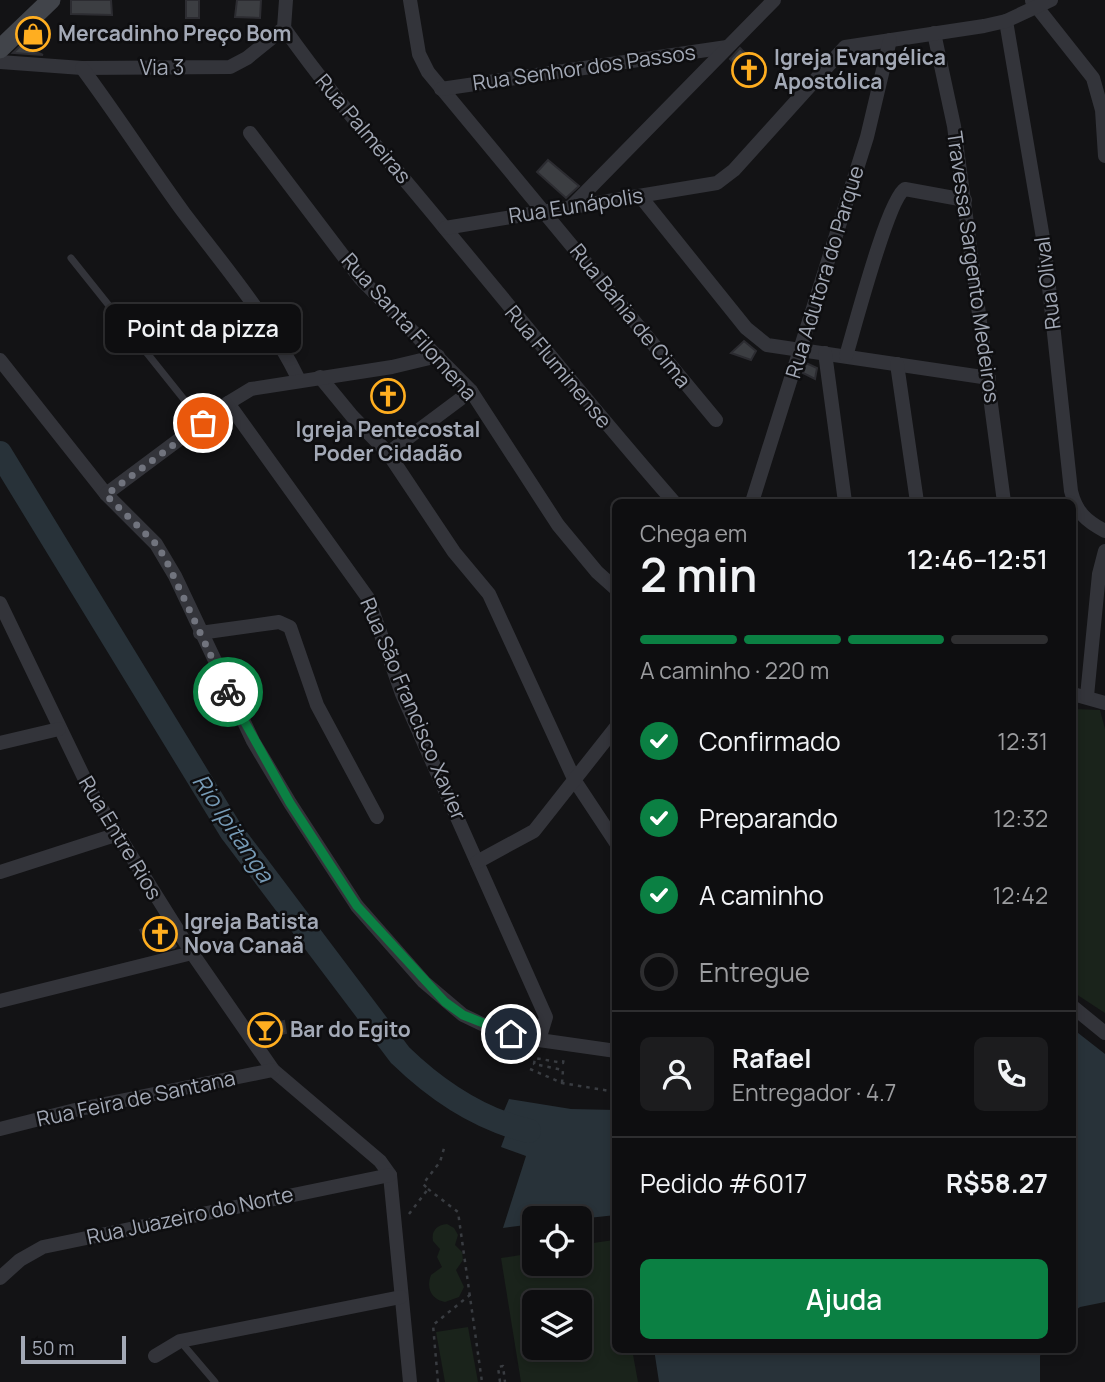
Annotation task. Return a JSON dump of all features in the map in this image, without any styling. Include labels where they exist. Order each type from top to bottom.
[{"type":"street","points":[[0,48],[51,0]]},
{"type":"street","points":[[284,28],[286,0]]},
{"type":"street","name":"Rua Bahia de Cima","points":[[410,0],[419,54],[442,89],[716,420]]},
{"type":"street","points":[[572,206],[774,0]]},
{"type":"street","points":[[890,40],[1006,21],[1034,3],[1051,0]]},
{"type":"street","points":[[1034,3],[1093,78],[1102,110],[1105,156]]},
{"type":"street","name":"Rua Olival","points":[[1006,21],[1045,250],[1074,499]]},
{"type":"street","name":"Via 3","points":[[0,62],[82,68],[230,67],[247,58],[284,28]]},
{"type":"street","name":"Rua Palmeiras","points":[[284,28],[339,105],[445,228]]},
{"type":"street","name":"Travessa Sargento Medeiros","points":[[934,33],[954,126],[1004,499]]},
{"type":"street","name":"Rua Eunápolis","points":[[445,228],[544,210],[707,186],[734,170],[842,49],[855,43],[890,40]]},
{"type":"street","name":"Rua Adutora do Parque","points":[[753,499],[802,351],[867,137],[890,40]]},
{"type":"street","name":"Rua Senhor dos Passos","points":[[442,89],[727,47]]},
{"type":"street","points":[[82,68],[134,144],[245,291],[287,354],[299,380]]},
{"type":"street","name":"Rua Santa Filomena","points":[[250,133],[360,278],[385,307],[439,356],[471,391],[558,525],[597,572],[612,585]]},
{"type":"street","points":[[846,356],[886,225],[899,193],[905,189],[964,200]]},
{"type":"street","points":[[640,196],[757,339],[767,345],[989,378]]},
{"type":"street","name":"Rua Fluminense","points":[[445,228],[579,394],[671,499]]},
{"type":"street","points":[[825,353],[845,499]]},
{"type":"street","points":[[106,495],[228,403],[251,389],[392,367],[439,356]]},
{"type":"street","points":[[0,360],[106,495],[160,551],[175,576],[200,634],[253,741],[357,906],[445,1002],[488,1027],[539,1040],[612,1050]]},
{"type":"street","points":[[897,364],[917,499]]},
{"type":"street","points":[[320,377],[352,416],[388,453],[454,552],[489,594],[575,781],[612,837]]},
{"type":"street","points":[[388,453],[471,391]]},
{"type":"street","name":"Rua São Francisco Xavier","points":[[228,403],[368,598],[402,694],[547,1017],[539,1040]]},
{"type":"street","name":"Rua Olival","points":[[1076,506],[1087,521],[1105,531]]},
{"type":"street","points":[[1105,551],[1080,695],[1105,703]]},
{"type":"street","name":"Rua Entre Rios","points":[[0,603],[2,618],[115,835],[192,953],[273,1070],[380,1161],[390,1175]]},
{"type":"street","points":[[200,634],[279,622],[290,627],[317,705],[377,817]]},
{"type":"street","points":[[0,743],[59,729]]},
{"type":"street","points":[[477,862],[534,831],[612,732]]},
{"type":"street","points":[[0,872],[115,835]]},
{"type":"street","points":[[0,1001],[192,953]]},
{"type":"street","points":[[1076,1009],[1105,1033]]},
{"type":"street","name":"Rua Feira de Santana","points":[[0,1129],[75,1110],[273,1070]]},
{"type":"street","points":[[390,1175],[410,1382]]},
{"type":"street","name":"Rua Juazeiro do Norte","points":[[0,1278],[20,1260],[43,1247],[390,1175]]},
{"type":"street","points":[[155,1356],[180,1341],[401,1297]]},
{"type":"lane","points":[[71,258],[203,423]]},
{"type":"lane","points":[[180,1341],[215,1382]]},
{"type":"path","points":[[530,1069],[562,1083],[612,1091]]},
{"type":"path","points":[[445,1145],[440,1161],[423,1184],[458,1212],[482,1382]]},
{"type":"path","points":[[405,1220],[428,1189]]},
{"type":"path","points":[[438,1382],[433,1325],[471,1294]]},
{"type":"path","points":[[500,1382],[498,1367],[503,1366],[505,1382]]},
{"type":"shaded area","points":[[1076,709],[1100,710],[1105,729],[1105,1013],[1076,994]]},
{"type":"shaded area","points":[[1076,1031],[1105,1054],[1105,1302],[1076,1310]]},
{"type":"shaded area","points":[[509,1099],[571,1109],[612,1110],[612,1215],[592,1218],[592,1206],[522,1206],[522,1226],[503,1228],[526,1156],[501,1147],[505,1136],[495,1132]]},
{"type":"shaded area","points":[[447,1224],[454,1228],[458,1235],[455,1245],[462,1252],[463,1260],[456,1270],[464,1287],[459,1297],[445,1302],[433,1296],[429,1284],[431,1275],[442,1267],[437,1257],[440,1249],[433,1241],[433,1234],[438,1227]]},
{"type":"shaded area","points":[[612,1240],[612,1353],[633,1353],[638,1382],[521,1382],[501,1258],[522,1255],[522,1276],[592,1276],[592,1243]]},
{"type":"shaded area","points":[[468,1327],[478,1382],[445,1382],[436,1332]]},
{"type":"shaded area","points":[[655,1353],[1041,1353],[1040,1382],[659,1382]]},
{"type":"building","points":[[71,0],[111,0],[112,15],[71,14]]},
{"type":"building","points":[[186,0],[199,0],[199,18],[186,18]]},
{"type":"building","points":[[237,0],[261,0],[260,18],[235,17]]},
{"type":"building","points":[[38,29],[46,36],[34,51],[43,55],[13,53]]},
{"type":"building","points":[[740,48],[766,75],[755,86],[730,59]]},
{"type":"building","points":[[548,160],[579,186],[566,198],[537,172]]},
{"type":"building","points":[[744,341],[756,351],[751,360],[731,353]]},
{"type":"building","points":[[806,363],[817,368],[815,379],[803,373]]},
{"type":"building","points":[[160,921],[176,946],[174,948],[163,950],[157,942],[150,947],[140,930]]},
{"type":"building","points":[[284,1021],[286,1033],[263,1038],[258,1028]]},
{"type":"waterway","name":"Rio Ipitanga","points":[[0,453],[231,831],[400,1055],[460,1102],[493,1119],[529,1131]]},
{"type":"way so far","points":[[203,423],[106,495],[156,544],[165,558],[228,692]]},
{"type":"place","name":"Mercadinho Preço Bom","points":[[33,34]]},
{"type":"place","name":"Igreja Evangélica Apostólica","points":[[749,70]]},
{"type":"place","name":"Igreja Pentecostal Poder Cidadão","points":[[388,396]]},
{"type":"place","name":"Point da pizza","points":[[203,423]]},
{"type":"place","name":"Igreja Batista Nova Canaã","points":[[160,934]]},
{"type":"place","name":"Bar do Egito","points":[[265,1030]]},
{"type":"route","points":[[228,692],[290,803],[357,906],[445,1002],[463,1015],[511,1034]]}]
